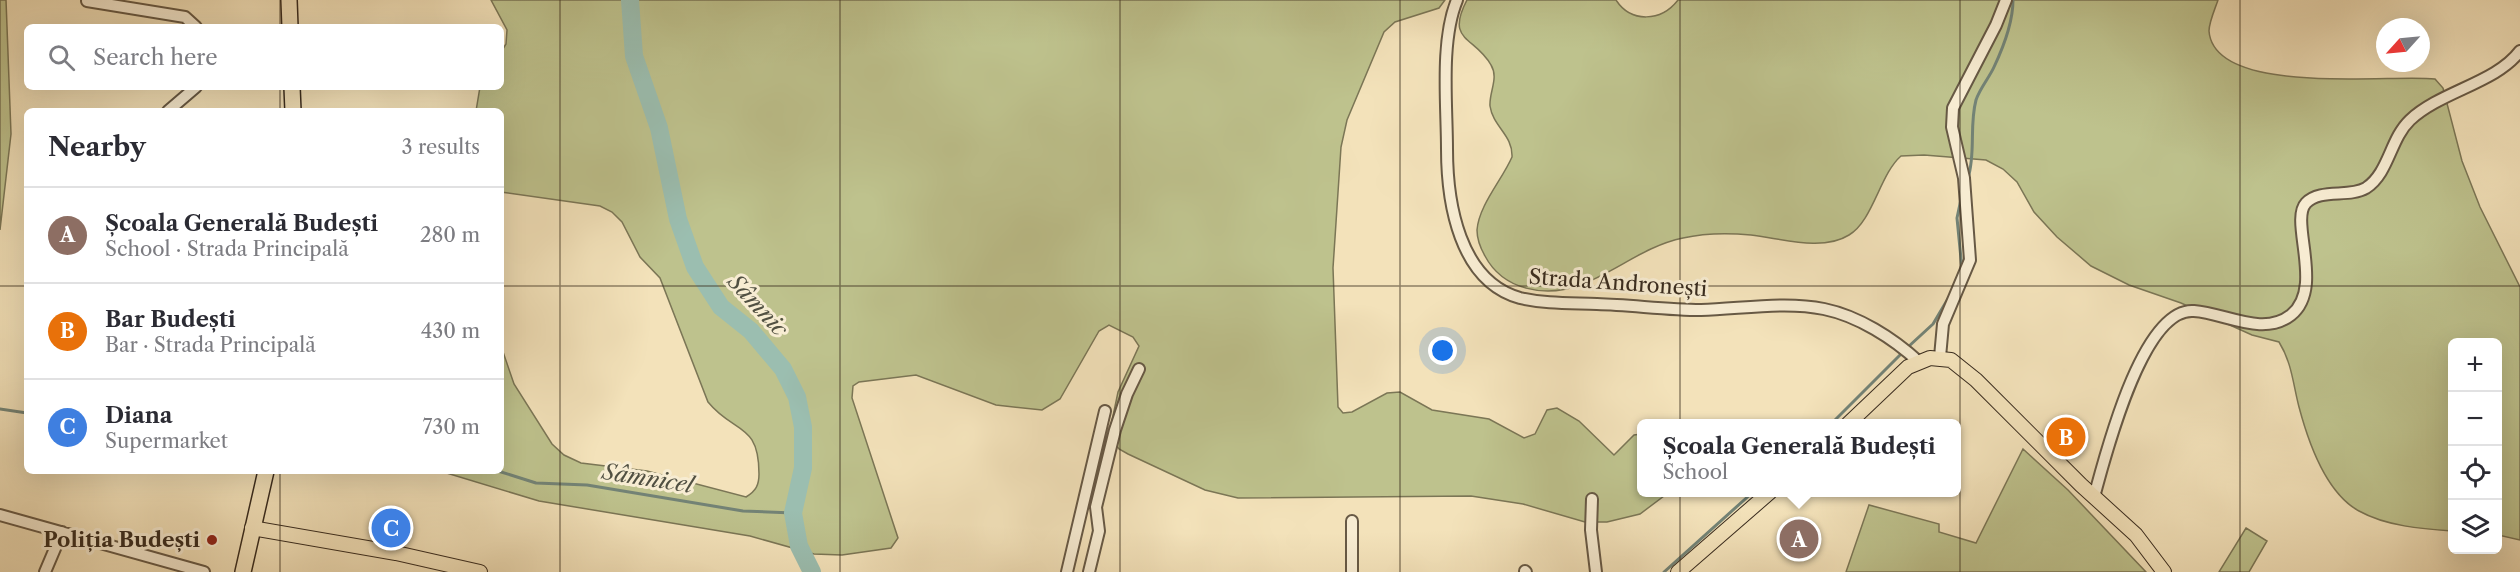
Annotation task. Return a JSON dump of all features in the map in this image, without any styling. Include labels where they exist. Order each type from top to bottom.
[{"type":"highway","points":[[289,0],[290,24]]},
{"type":"highway","points":[[292,90],[293,108]]},
{"type":"highway","points":[[243,572],[265,474]]},
{"type":"main road","points":[[1852,419],[1908,368],[1911,355],[1951,360],[1969,374],[2146,545],[2164,572]]},
{"type":"main road","points":[[1678,572],[1764,497]]},
{"type":"main road","points":[[252,528],[396,553],[480,572]]},
{"type":"street","name":"Strada Andronești","points":[[1457,0],[1453,10],[1449,43],[1447,155],[1450,200],[1468,253],[1485,278],[1496,287],[1518,297],[1545,302],[1698,310],[1809,306],[1848,317],[1911,355]]},
{"type":"street","points":[[1940,357],[1943,324],[1970,260],[1964,178],[1952,127],[1953,108],[1996,26],[2006,0]]},
{"type":"street","points":[[87,1],[185,17],[193,24]]},
{"type":"street","points":[[2094,497],[2118,418],[2142,357],[2162,326],[2178,315],[2194,311],[2243,322],[2277,322],[2288,318],[2304,297],[2306,259],[2302,223],[2303,207],[2306,202],[2326,196],[2350,194],[2367,187],[2376,179],[2396,138],[2408,121],[2434,102],[2501,70],[2512,62],[2520,51]]},
{"type":"street","points":[[172,108],[192,90]]},
{"type":"street","points":[[1089,572],[1099,531],[1096,507],[1115,430],[1127,394],[1139,369]]},
{"type":"street","points":[[1067,572],[1105,411]]},
{"type":"street","points":[[1592,499],[1591,530],[1596,572]]},
{"type":"street","points":[[0,515],[204,572]]},
{"type":"street","points":[[1352,521],[1352,572]]},
{"type":"street","points":[[45,572],[62,532]]},
{"type":"green space","points":[[0,0],[6,0],[11,134],[0,230]]},
{"type":"green space","points":[[491,0],[1445,0],[1439,8],[1395,22],[1384,32],[1347,120],[1341,147],[1333,268],[1338,407],[1343,413],[1352,412],[1387,393],[1400,392],[1432,410],[1489,419],[1524,438],[1535,434],[1547,410],[1557,408],[1579,421],[1614,455],[1637,435],[1637,497],[1663,497],[1640,514],[1607,522],[1585,522],[1523,504],[1471,496],[1238,498],[1205,490],[1119,449],[1109,435],[1118,392],[1139,346],[1133,337],[1109,325],[1099,331],[1060,399],[1042,410],[996,405],[916,375],[859,382],[853,386],[852,398],[898,538],[891,548],[842,555],[814,554],[750,536],[539,501],[450,474],[504,474],[504,355],[514,384],[552,444],[564,455],[581,463],[647,471],[746,497],[755,490],[759,478],[755,445],[743,430],[708,402],[660,278],[640,257],[622,222],[612,212],[600,206],[504,192],[504,108],[476,108],[480,90],[504,90],[504,47],[507,30]]},
{"type":"green space","points":[[1467,0],[1616,0],[1630,13],[1646,17],[1663,13],[1678,0],[2218,0],[2209,31],[2218,52],[2240,66],[2271,74],[2307,78],[2435,79],[2443,88],[2462,161],[2480,207],[2520,287],[2520,540],[2502,536],[2502,338],[2448,338],[2448,531],[2417,528],[2381,520],[2347,503],[2328,479],[2313,450],[2289,366],[2279,342],[2252,335],[2181,303],[2129,285],[2091,266],[2057,237],[2034,212],[2017,182],[2003,169],[1986,160],[1924,155],[1901,156],[1887,174],[1864,219],[1849,235],[1838,240],[1814,243],[1743,234],[1700,235],[1656,247],[1593,280],[1567,289],[1539,291],[1514,284],[1493,268],[1478,237],[1477,230],[1482,211],[1512,157],[1509,143],[1495,120],[1490,106],[1494,80],[1493,70],[1484,56],[1461,31],[1459,24]]},
{"type":"green space","points":[[2023,449],[2068,490],[2146,572],[1846,572],[1869,505],[1939,524],[1939,532],[1976,543]]},
{"type":"green space","points":[[2246,528],[2267,541],[2249,572],[2219,572]]},
{"type":"waterway","name":"Sâmnic","points":[[630,0],[634,56],[659,128],[678,219],[695,267],[721,307],[751,331],[783,369],[797,397],[803,427],[803,468],[793,513],[799,546],[812,572]]},
{"type":"waterway","points":[[1968,178],[1972,159],[1976,100],[2004,43],[2013,0]]},
{"type":"waterway","points":[[1961,199],[1957,218],[1962,269]]},
{"type":"waterway","points":[[1908,347],[1933,324],[1949,297]]},
{"type":"waterway","points":[[1836,419],[1903,352]]},
{"type":"waterway","name":"Sâmnicel","points":[[0,409],[24,413]]},
{"type":"waterway","name":"Sâmnicel","points":[[504,473],[536,483],[587,485],[743,511],[793,513]]},
{"type":"waterway","points":[[1664,572],[1747,497]]},
{"type":"place","name":"Bar Budești","points":[[2066,437]]},
{"type":"place","name":"Diana","points":[[391,528]]},
{"type":"place","name":"Școala Generală Budești","points":[[1799,539]]},
{"type":"place","name":"Poliția Budești","points":[[212,540]]}]
